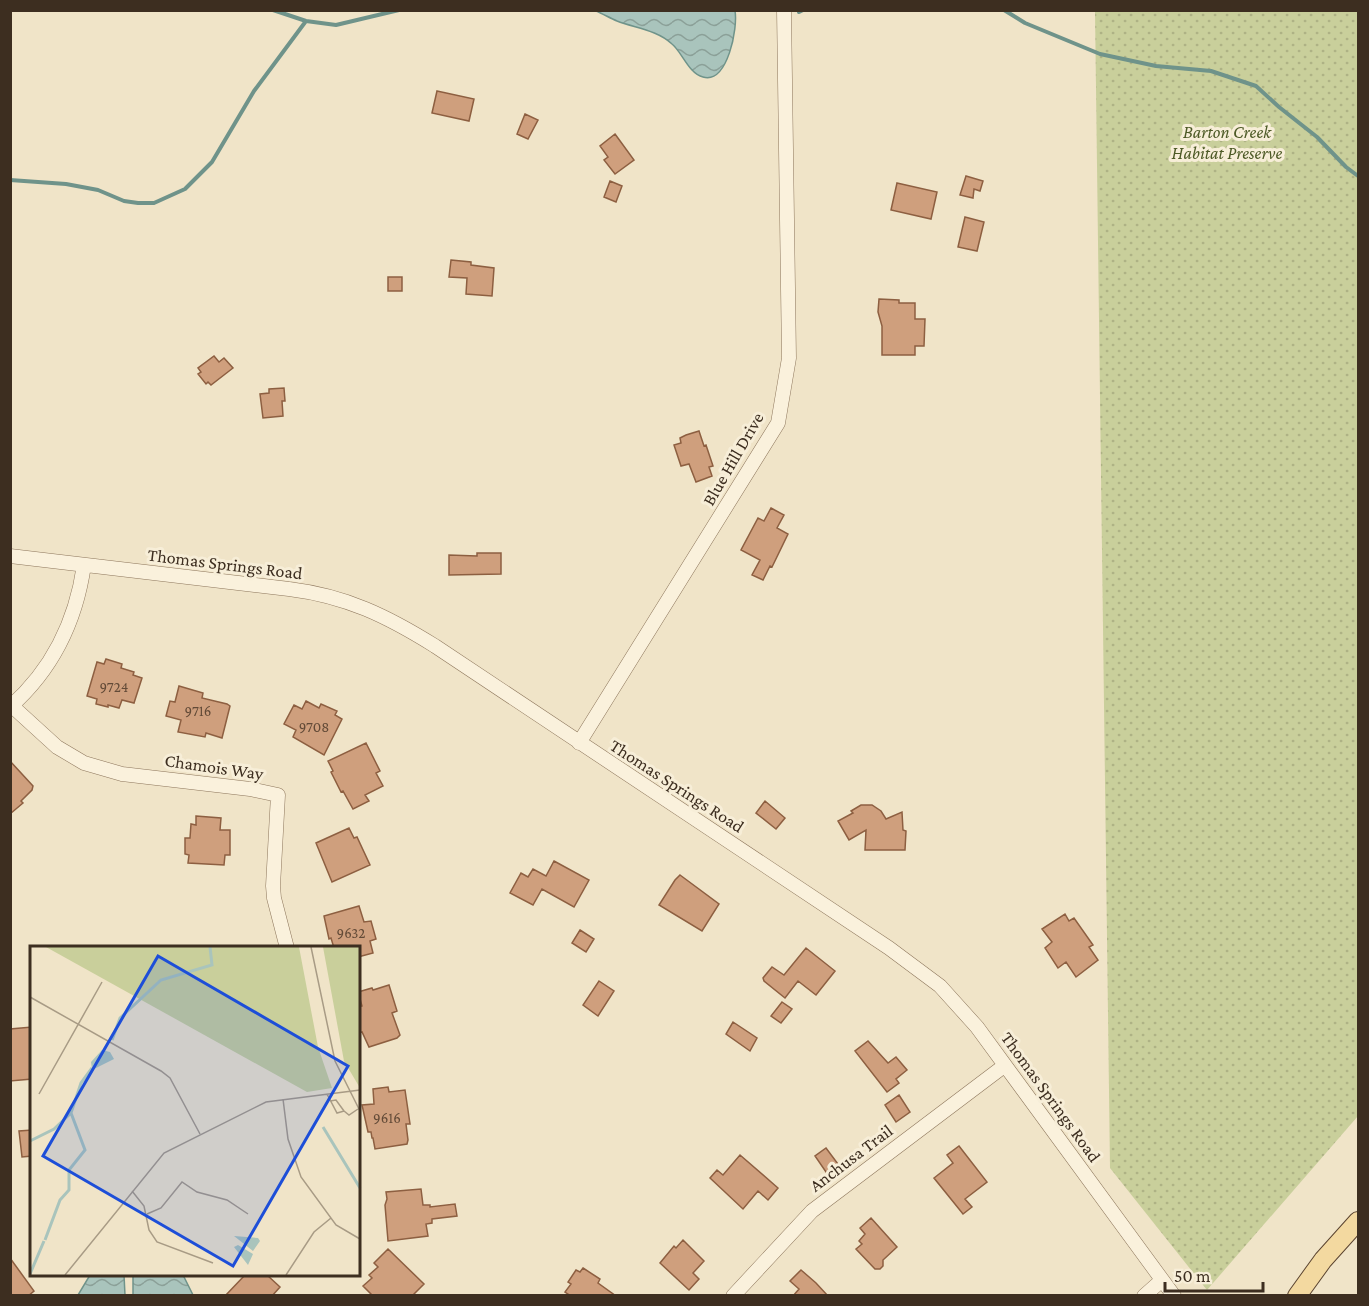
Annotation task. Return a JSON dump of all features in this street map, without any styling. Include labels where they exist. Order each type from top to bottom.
[{"type":"main road","points":[[1296,1296],[1323,1260],[1359,1221]]},
{"type":"street","name":"Blue Hill Drive","points":[[579,743],[778,423],[789,358],[783,10]]},
{"type":"street","name":"Thomas Springs Road","points":[[10,556],[299,590],[351,602],[405,627],[835,911],[925,974],[957,1003],[978,1027],[1004,1066],[1174,1296]]},
{"type":"street","points":[[11,707],[33,686],[56,655],[74,612],[84,565]]},
{"type":"street","name":"Chamois Way","points":[[11,707],[57,747],[84,763],[123,774],[250,789],[278,795],[273,886],[286,946]]},
{"type":"street","name":"Anchusa Trail","points":[[733,1296],[812,1211],[1004,1066]]},
{"type":"street","points":[[1144,1296],[1162,1280]]},
{"type":"green space","name":"Barton Creek Habitat Preserve","points":[[1095,11],[1358,11],[1358,1116],[1207,1290],[1110,1168]]},
{"type":"water","points":[[596,11],[735,11],[735,29],[730,53],[719,72],[712,77],[703,77],[694,72],[676,48],[666,39]]},
{"type":"water","points":[[89,1276],[124,1276],[125,1295],[78,1295]]},
{"type":"water","points":[[133,1276],[184,1276],[193,1295],[133,1295]]},
{"type":"building","points":[[437,91],[474,99],[469,121],[432,113]]},
{"type":"building","points":[[525,114],[538,120],[528,139],[517,134]]},
{"type":"building","points":[[615,134],[634,160],[615,174],[604,160],[608,157],[600,146]]},
{"type":"building","points":[[966,176],[983,181],[980,191],[974,189],[973,198],[960,195]]},
{"type":"building","points":[[610,181],[622,186],[616,202],[604,197]]},
{"type":"building","points":[[897,183],[937,192],[931,219],[891,210]]},
{"type":"building","points":[[965,217],[984,222],[977,251],[958,247]]},
{"type":"building","points":[[451,260],[494,268],[492,296],[466,294],[467,278],[449,277]]},
{"type":"building","points":[[388,277],[402,277],[402,291],[388,291]]},
{"type":"building","points":[[879,299],[915,303],[915,319],[925,319],[924,346],[915,346],[915,355],[882,355]]},
{"type":"building","points":[[214,356],[219,362],[224,358],[233,368],[211,385],[208,382],[206,384],[198,374],[201,372],[198,368]]},
{"type":"building","points":[[284,388],[283,416],[263,418],[260,394],[269,393],[269,389]]},
{"type":"building","points":[[699,431],[713,466],[709,467],[712,476],[696,482],[689,464],[681,466],[674,445],[681,443],[680,438]]},
{"type":"building","points":[[771,508],[784,515],[777,528],[788,534],[763,580],[752,575],[760,560],[741,550],[758,518],[764,521]]},
{"type":"building","points":[[477,553],[501,553],[501,574],[449,575],[449,555],[477,556]]},
{"type":"building","points":[[106,659],[122,664],[121,668],[134,672],[133,675],[142,678],[134,703],[122,700],[119,708],[108,705],[108,707],[96,704],[97,699],[87,696],[97,662],[104,664]]},
{"type":"building","points":[[179,686],[203,693],[202,698],[230,706],[222,738],[206,733],[205,737],[178,732],[181,720],[166,716],[170,701],[175,702]]},
{"type":"building","points":[[306,701],[319,708],[321,704],[337,711],[335,715],[342,719],[324,755],[293,737],[296,730],[284,724],[294,705],[302,709]]},
{"type":"building","points":[[366,743],[380,771],[376,773],[383,786],[365,795],[369,801],[353,809],[343,791],[341,792],[328,761]]},
{"type":"building","points":[[10,761],[33,786],[21,801],[23,803],[10,814]]},
{"type":"building","points":[[765,801],[785,818],[776,829],[756,813]]},
{"type":"building","points":[[861,805],[872,805],[881,811],[886,819],[902,812],[903,830],[906,831],[905,850],[865,850],[866,830],[849,840],[838,821],[853,813],[851,811]]},
{"type":"building","points":[[196,816],[221,818],[220,830],[230,830],[230,855],[225,855],[224,865],[188,863],[189,855],[185,854],[185,838],[190,838],[191,824],[196,825]]},
{"type":"building","points":[[349,828],[354,838],[357,837],[370,865],[332,882],[316,843]]},
{"type":"building","points":[[554,861],[589,880],[574,907],[542,889],[533,905],[510,893],[521,873],[528,877],[533,869],[546,876]]},
{"type":"building","points":[[680,875],[719,904],[702,931],[659,905]]},
{"type":"building","points":[[359,906],[364,922],[371,921],[376,939],[370,941],[373,953],[360,956],[360,946],[333,946],[331,938],[329,939],[324,916]]},
{"type":"building","points":[[1065,914],[1069,921],[1074,918],[1093,945],[1089,947],[1098,960],[1076,977],[1066,962],[1058,968],[1045,948],[1052,942],[1042,929]]},
{"type":"building","points":[[580,930],[594,939],[586,952],[572,943]]},
{"type":"building","points":[[806,948],[835,971],[816,995],[798,981],[785,998],[763,978],[772,967],[784,975]]},
{"type":"building","points":[[599,981],[614,991],[598,1016],[583,1005]]},
{"type":"building","points":[[389,985],[397,1011],[392,1013],[400,1035],[369,1047],[362,1032],[360,1032],[360,1006],[362,1006],[360,991],[372,988],[373,990]]},
{"type":"building","points":[[782,1002],[792,1009],[781,1023],[771,1016]]},
{"type":"building","points":[[733,1022],[757,1038],[750,1051],[726,1034]]},
{"type":"building","points":[[30,1027],[30,1079],[10,1081],[10,1029]]},
{"type":"building","points":[[868,1041],[888,1063],[896,1057],[907,1070],[896,1079],[899,1083],[887,1092],[855,1051]]},
{"type":"building","points":[[388,1087],[389,1092],[405,1090],[410,1124],[406,1124],[408,1140],[407,1144],[375,1149],[371,1132],[368,1132],[362,1105],[374,1104],[373,1089]]},
{"type":"building","points":[[899,1095],[910,1112],[896,1122],[885,1105]]},
{"type":"building","points":[[30,1130],[30,1156],[22,1157],[19,1131]]},
{"type":"building","points":[[959,1146],[987,1182],[965,1199],[972,1207],[963,1214],[934,1178],[953,1163],[947,1155]]},
{"type":"building","points":[[826,1148],[838,1164],[826,1172],[815,1156]]},
{"type":"building","points":[[740,1155],[778,1188],[768,1200],[758,1191],[743,1209],[710,1178],[717,1170],[723,1175]]},
{"type":"building","points":[[421,1189],[423,1205],[430,1205],[430,1207],[455,1204],[457,1216],[432,1219],[432,1223],[426,1224],[428,1236],[388,1241],[386,1192]]},
{"type":"building","points":[[871,1218],[897,1247],[883,1260],[883,1266],[880,1269],[875,1269],[856,1249],[862,1244],[859,1241],[865,1234],[860,1228]]},
{"type":"building","points":[[683,1240],[704,1261],[693,1273],[699,1279],[689,1290],[660,1263],[674,1246],[676,1248]]},
{"type":"building","points":[[388,1249],[424,1284],[412,1296],[373,1296],[363,1286],[372,1278],[369,1275],[378,1267],[374,1263]]},
{"type":"building","points":[[10,1258],[34,1291],[28,1296],[10,1296]]},
{"type":"building","points":[[583,1268],[600,1279],[598,1283],[616,1296],[571,1296],[565,1292],[576,1270],[580,1272]]},
{"type":"building","points":[[801,1270],[828,1296],[793,1296],[799,1289],[790,1281]]},
{"type":"building","points":[[244,1276],[268,1276],[280,1287],[272,1296],[225,1296]]},
{"type":"waterway","points":[[273,10],[306,21],[336,25],[399,10]]},
{"type":"waterway","points":[[799,12],[803,10]]},
{"type":"waterway","points":[[1004,10],[1025,23],[1100,54],[1156,66],[1211,71],[1256,86],[1317,137],[1358,176]]},
{"type":"waterway","points":[[10,180],[66,184],[98,190],[124,201],[138,203],[154,203],[185,189],[212,162],[254,91],[306,21]]}]
